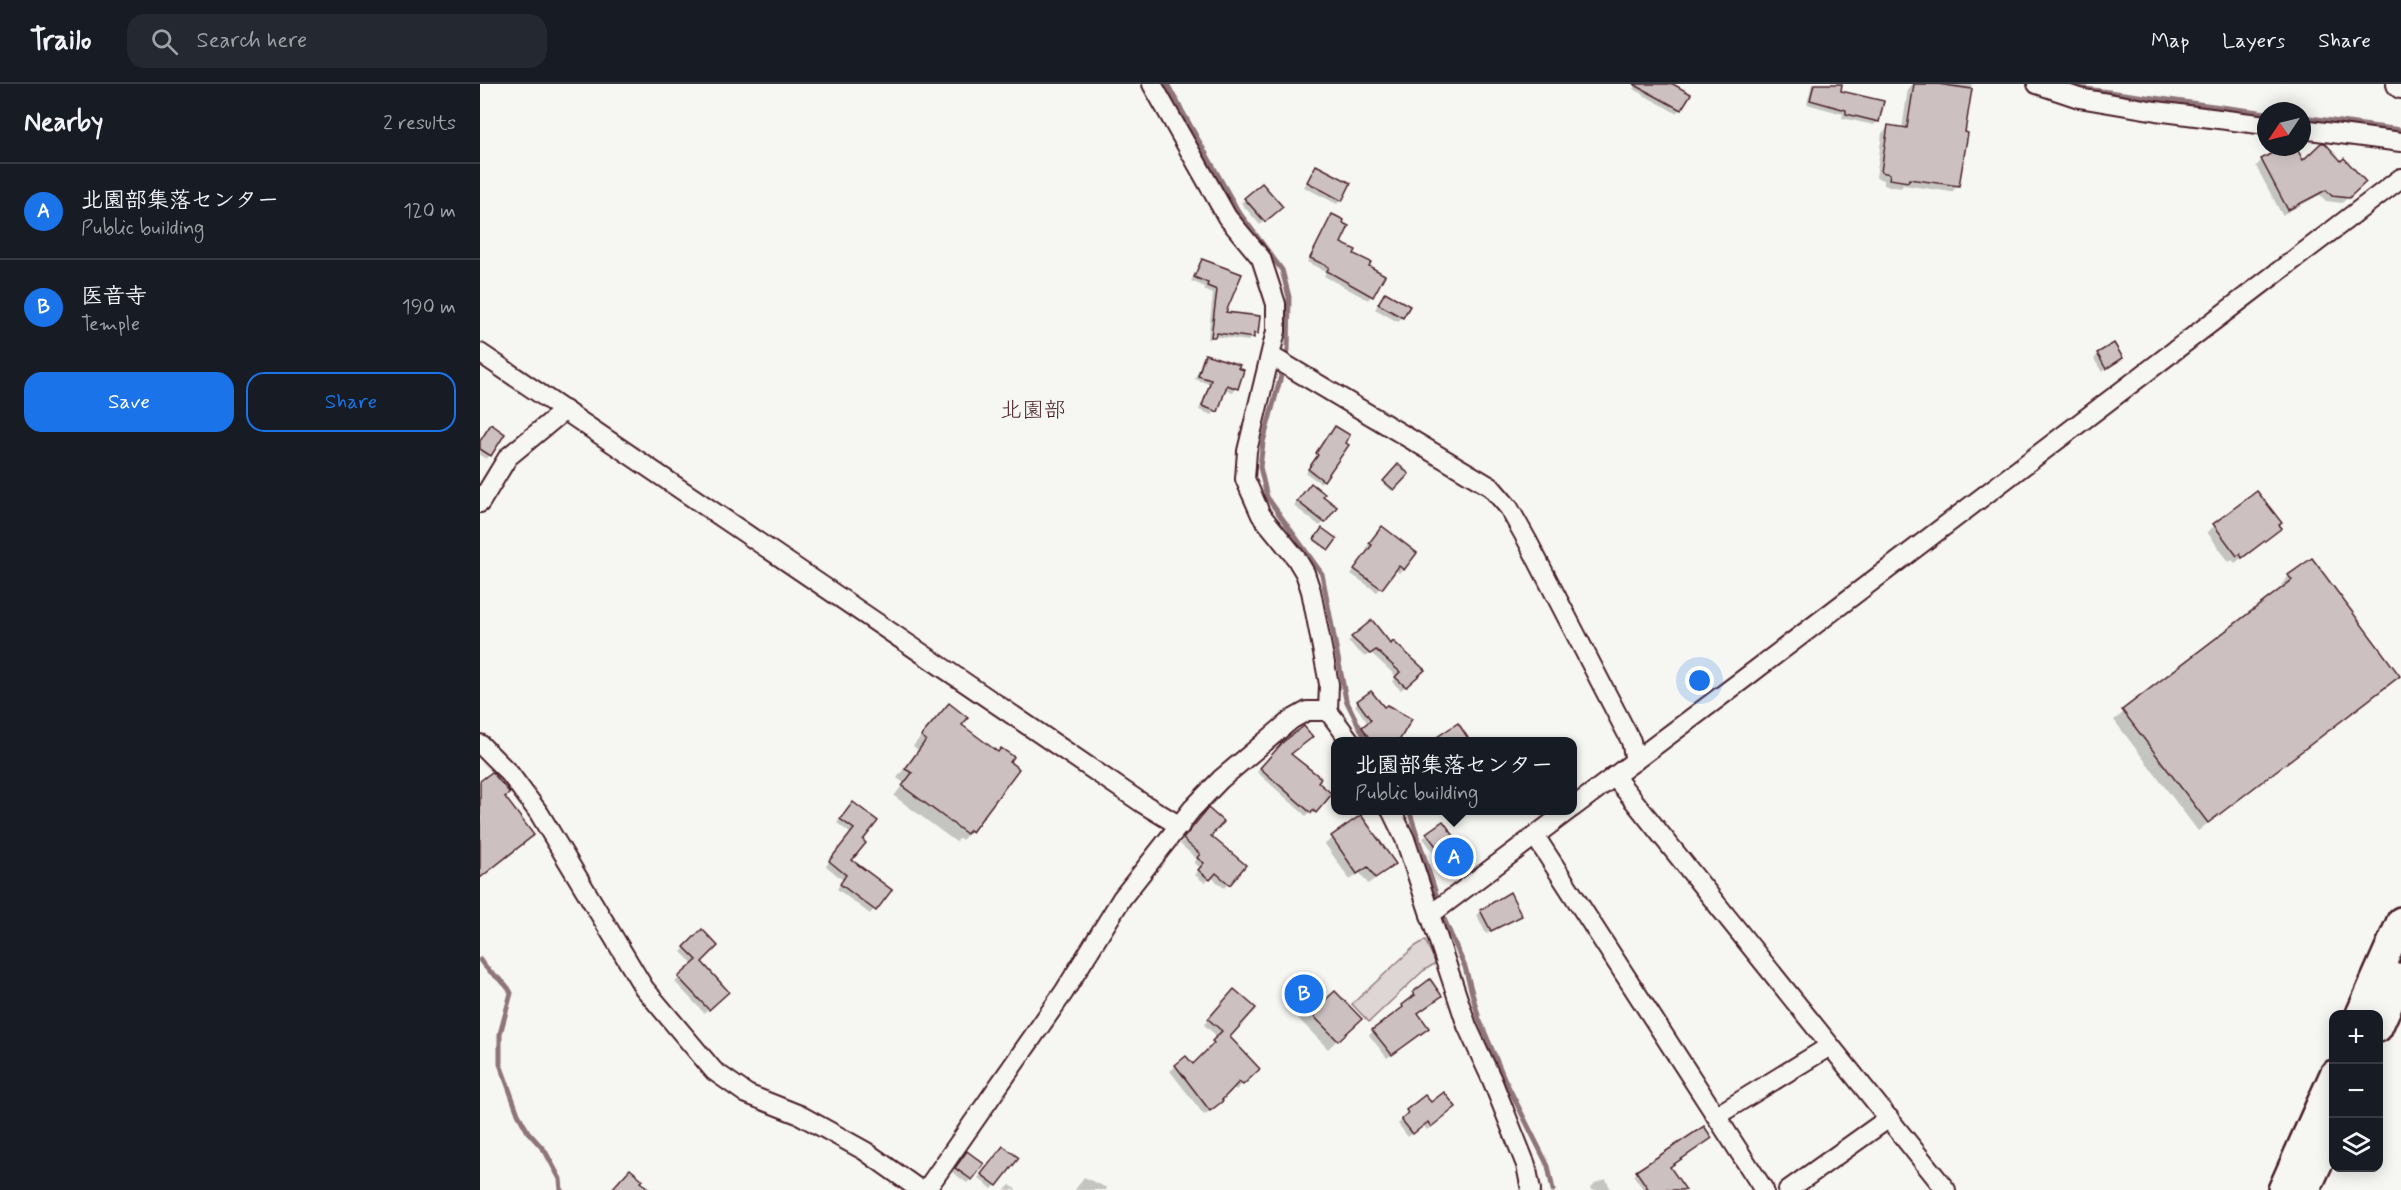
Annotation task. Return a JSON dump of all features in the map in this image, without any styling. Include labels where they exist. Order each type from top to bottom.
[{"type":"highway","points":[[2362,1010],[2401,921]]},
{"type":"highway","points":[[2383,1019],[2401,977]]},
{"type":"highway","points":[[2282,1190],[2329,1085]]},
{"type":"highway","points":[[2306,1190],[2329,1140]]},
{"type":"street","points":[[1152,84],[1227,217],[1261,258],[1276,304],[1276,331],[1247,451],[1245,479],[1261,515],[1296,558],[1305,573],[1311,591],[1329,684],[1328,711],[1348,737]]},
{"type":"street","points":[[2037,84],[2079,98],[2257,124]]},
{"type":"street","points":[[2311,130],[2401,142]]},
{"type":"street","points":[[1577,804],[1967,511],[2401,178]]},
{"type":"street","points":[[480,352],[1132,796],[1180,826]]},
{"type":"street","points":[[1271,356],[1491,487],[1509,508],[1528,542],[1631,741],[1635,761]]},
{"type":"street","points":[[480,503],[508,457],[565,410]]},
{"type":"street","points":[[926,1190],[1064,992],[1122,898],[1192,809],[1221,779],[1291,720],[1307,711],[1328,711]]},
{"type":"street","points":[[480,744],[496,757],[539,813],[644,988],[714,1071],[747,1094],[800,1115],[865,1151],[920,1190]]},
{"type":"street","points":[[1614,776],[1946,1190]]},
{"type":"street","points":[[1393,815],[1405,839],[1467,1026],[1492,1080],[1526,1165],[1531,1190]]},
{"type":"street","points":[[1430,915],[1563,815]]},
{"type":"street","points":[[1535,836],[1764,1190]]},
{"type":"street","points":[[1716,1116],[1830,1046]]},
{"type":"street","points":[[1788,1190],[1888,1118]]},
{"type":"shaded area","points":[[1425,940],[1436,963],[1423,971],[1369,1022],[1352,1004],[1414,947]]},
{"type":"building","points":[[1633,84],[1673,84],[1691,94],[1681,110]]},
{"type":"building","points":[[1814,84],[1842,84],[1841,91],[1884,101],[1879,122],[1846,114],[1846,110],[1810,100]]},
{"type":"building","points":[[1914,84],[1938,84],[1972,89],[1965,132],[1968,133],[1959,186],[1909,179],[1908,182],[1889,179],[1890,174],[1881,172],[1888,125],[1907,128]]},
{"type":"building","points":[[2321,143],[2325,143],[2341,161],[2344,158],[2366,182],[2349,198],[2332,196],[2326,190],[2288,210],[2261,159],[2266,156],[2301,156],[2303,160],[2311,156],[2311,152]]},
{"type":"building","points":[[1316,165],[1351,183],[1342,201],[1307,182]]},
{"type":"building","points":[[1262,183],[1283,207],[1265,222],[1244,198]]},
{"type":"building","points":[[1332,214],[1344,220],[1343,223],[1349,226],[1341,243],[1356,250],[1354,254],[1371,262],[1369,266],[1385,275],[1373,297],[1327,271],[1329,267],[1310,258]]},
{"type":"building","points":[[1202,259],[1242,274],[1226,312],[1260,316],[1258,334],[1254,333],[1254,338],[1217,333],[1215,337],[1211,337],[1217,290],[1194,277]]},
{"type":"building","points":[[1385,292],[1410,306],[1403,318],[1378,304]]},
{"type":"building","points":[[2114,343],[2123,358],[2106,369],[2097,353]]},
{"type":"building","points":[[1205,354],[1240,365],[1238,368],[1244,370],[1238,389],[1227,385],[1218,412],[1202,406],[1211,380],[1198,376]]},
{"type":"building","points":[[491,424],[505,434],[491,456],[480,449],[480,441]]},
{"type":"building","points":[[1335,426],[1350,435],[1346,443],[1349,445],[1324,481],[1308,469]]},
{"type":"building","points":[[1398,464],[1409,474],[1394,490],[1383,481]]},
{"type":"building","points":[[1311,483],[1337,507],[1325,523],[1297,501]]},
{"type":"building","points":[[2257,491],[2282,523],[2279,525],[2282,528],[2242,558],[2240,554],[2237,556],[2213,524]]},
{"type":"building","points":[[1382,526],[1417,553],[1404,570],[1399,566],[1382,589],[1354,569],[1372,545],[1369,543]]},
{"type":"building","points":[[1322,528],[1337,539],[1329,550],[1314,539]]},
{"type":"building","points":[[2312,558],[2400,676],[2208,823],[2122,710],[2292,580],[2288,575]]},
{"type":"building","points":[[1372,620],[1391,644],[1393,641],[1425,670],[1406,687],[1395,677],[1400,672],[1376,650],[1370,654],[1351,637]]},
{"type":"building","points":[[1371,691],[1384,707],[1387,705],[1412,719],[1401,737],[1368,737],[1362,727],[1371,720],[1357,701]]},
{"type":"building","points":[[949,703],[968,718],[962,725],[998,752],[1001,748],[1014,757],[1010,762],[1019,769],[972,832],[970,830],[967,834],[902,786],[912,773],[905,769],[926,740],[921,736]]},
{"type":"building","points":[[1458,723],[1467,737],[1437,737]]},
{"type":"building","points":[[1304,726],[1313,737],[1291,754],[1321,778],[1318,782],[1331,793],[1316,813],[1313,810],[1311,813],[1260,768],[1283,742]]},
{"type":"building","points":[[492,772],[510,793],[505,797],[534,835],[480,878],[480,781]]},
{"type":"building","points":[[853,802],[878,821],[863,840],[866,843],[852,860],[892,890],[876,911],[840,884],[846,875],[829,861],[854,829],[840,819]]},
{"type":"building","points":[[1208,808],[1224,822],[1211,836],[1246,865],[1230,885],[1216,873],[1210,880],[1198,870],[1204,863],[1197,858],[1200,854],[1183,839]]},
{"type":"building","points":[[1361,815],[1396,864],[1375,878],[1368,867],[1357,874],[1331,836]]},
{"type":"building","points":[[1443,821],[1470,858],[1458,867],[1447,844],[1438,849],[1426,833]]},
{"type":"building","points":[[1510,892],[1522,916],[1491,931],[1480,910]]},
{"type":"building","points":[[702,929],[718,946],[702,962],[729,992],[709,1010],[678,977],[697,960],[684,947]]},
{"type":"building","points":[[1430,979],[1442,996],[1418,1013],[1429,1028],[1392,1055],[1372,1030],[1403,1007],[1402,1005],[1415,995],[1413,992]]},
{"type":"building","points":[[1308,986],[1323,1002],[1335,991],[1362,1019],[1338,1041],[1296,998]]},
{"type":"building","points":[[1234,989],[1256,1008],[1230,1037],[1260,1069],[1243,1085],[1239,1082],[1223,1101],[1210,1111],[1175,1065],[1186,1056],[1193,1064],[1214,1043],[1212,1041],[1222,1031],[1208,1019]]},
{"type":"building","points":[[1444,1092],[1456,1107],[1431,1127],[1428,1122],[1413,1134],[1401,1119],[1408,1113],[1406,1110],[1425,1095],[1431,1102]]},
{"type":"building","points":[[1704,1126],[1712,1138],[1670,1167],[1686,1190],[1649,1190],[1636,1171]]},
{"type":"building","points":[[1003,1146],[1019,1158],[997,1186],[981,1174]]},
{"type":"building","points":[[967,1151],[984,1164],[972,1180],[955,1168]]},
{"type":"building","points":[[630,1169],[643,1180],[641,1182],[650,1190],[611,1190]]},
{"type":"waterway","points":[[1167,84],[1238,211],[1282,270],[1289,297],[1288,350],[1263,442],[1260,467],[1267,497],[1322,574],[1346,700],[1364,737]]},
{"type":"waterway","points":[[2071,87],[2257,112]]},
{"type":"waterway","points":[[2311,118],[2401,130]]},
{"type":"waterway","points":[[1411,815],[1439,903]]},
{"type":"waterway","points":[[1441,912],[1465,967],[1479,1019],[1504,1078],[1548,1166],[1553,1190]]},
{"type":"waterway","points":[[480,960],[511,993],[500,1034],[500,1064],[518,1114],[528,1132],[545,1151],[560,1179],[561,1190]]},
{"type":"place","name":"北園部集落センター","points":[[1454,857]]},
{"type":"place","name":"医音寺","points":[[1304,994]]},
{"type":"district","name":"北園部","points":[[1033,409]]}]
